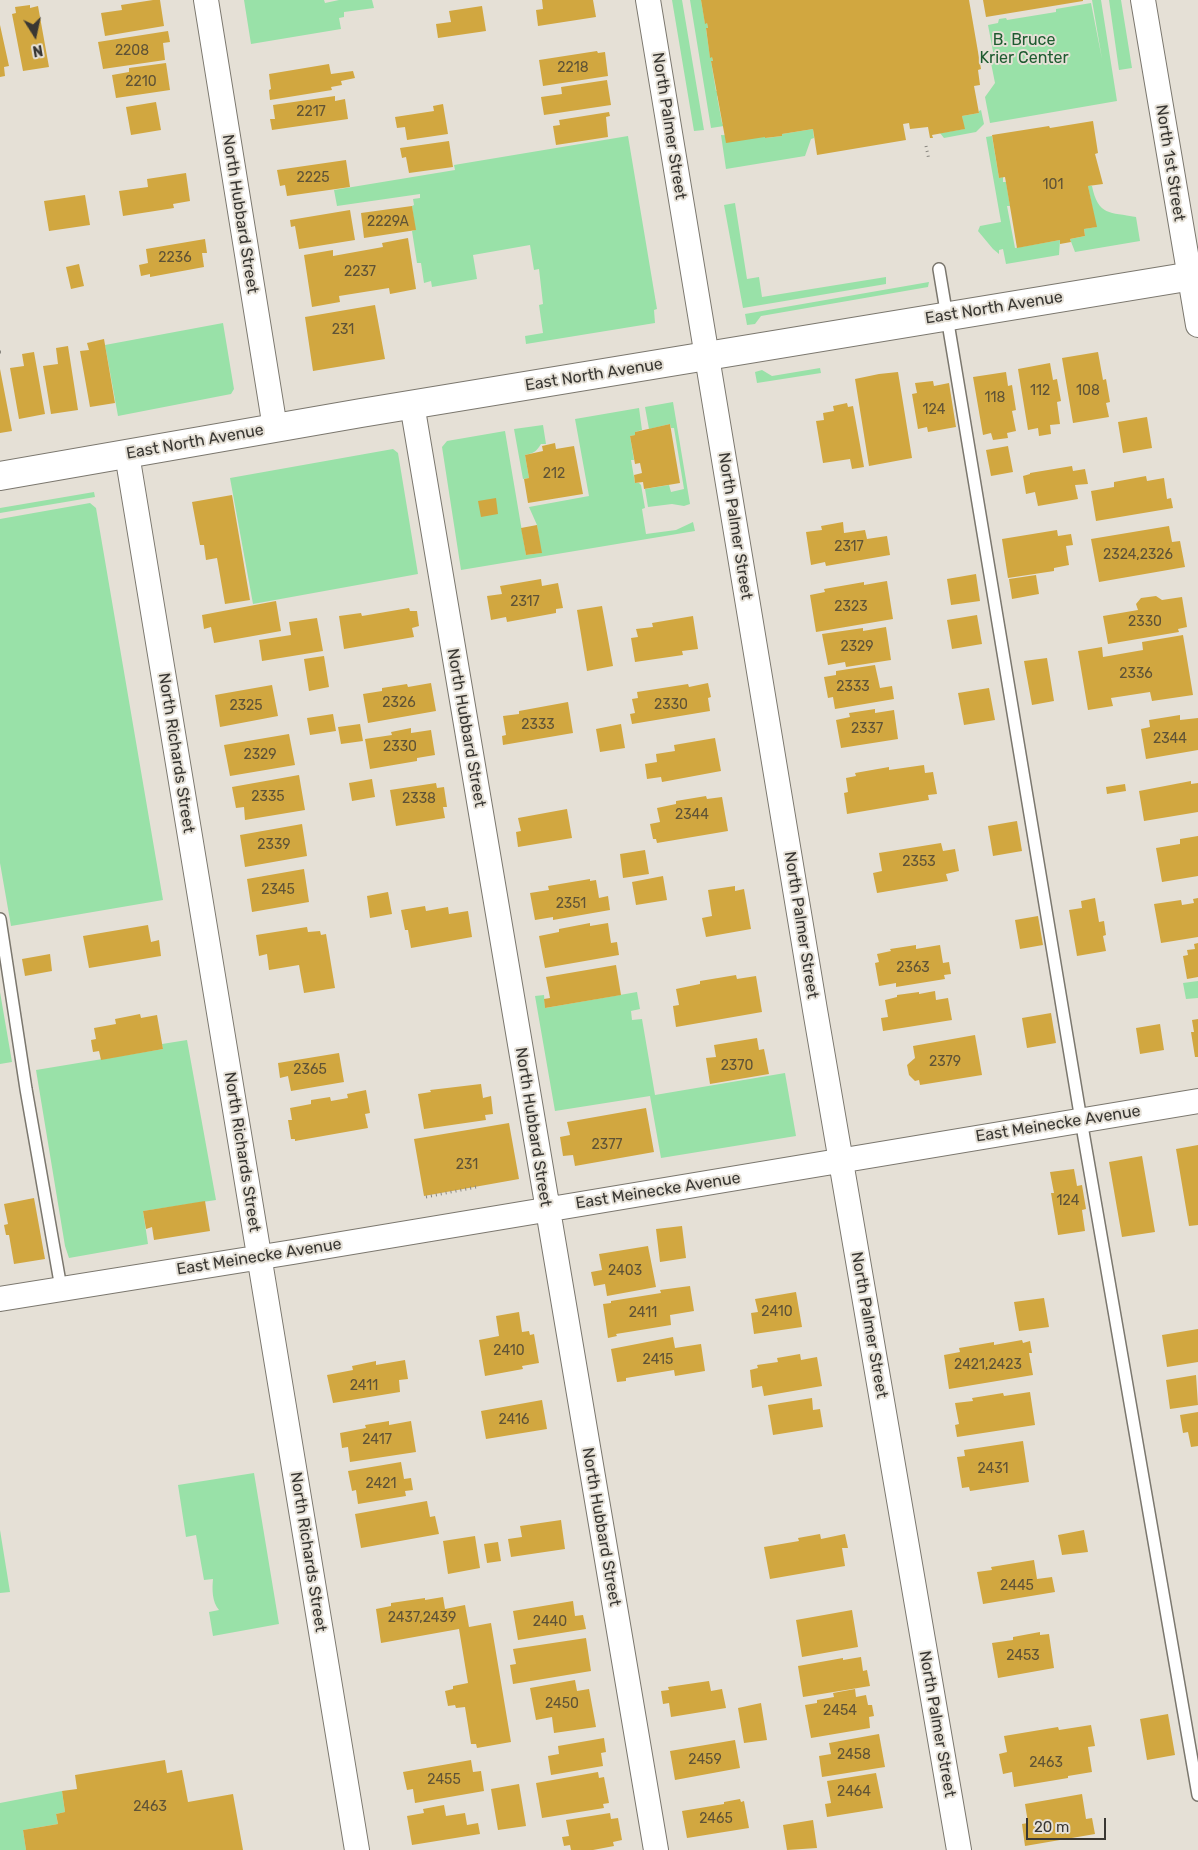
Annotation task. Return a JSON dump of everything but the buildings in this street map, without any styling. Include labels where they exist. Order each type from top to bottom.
[{"type":"main road","name":"East North Avenue","points":[[0,476],[412,404],[1194,276]]},
{"type":"street","name":"North Hubbard Street","points":[[206,0],[275,428]]},
{"type":"street","name":"North Palmer Street","points":[[648,0],[841,1161],[959,1850]]},
{"type":"street","name":"North 1st Street","points":[[1143,0],[1194,276],[1198,326]]},
{"type":"street","name":"North Hubbard Street","points":[[412,404],[656,1850]]},
{"type":"street","name":"North Richards Street","points":[[127,454],[357,1850]]},
{"type":"street","name":"East Meinecke Avenue","points":[[0,1299],[259,1258],[1198,1101]]},
{"type":"lane","points":[[938,269],[1081,1120],[1198,1795]]},
{"type":"lane","points":[[0,919],[26,1089],[61,1288]]},
{"type":"path","points":[[926,146],[929,160]]},
{"type":"path","points":[[426,1197],[476,1187]]},
{"type":"green space","points":[[244,0],[324,0],[325,3],[339,0],[372,0],[374,8],[344,12],[344,17],[339,18],[341,29],[251,44]]},
{"type":"green space","points":[[672,0],[682,0],[704,130],[694,131]]},
{"type":"green space","points":[[690,0],[701,0],[705,23],[707,23],[708,28],[706,29],[710,57],[712,57],[713,61],[711,61],[716,91],[718,91],[719,95],[717,96],[724,126],[711,128]]},
{"type":"green space","name":"B. Bruce Krier Center","points":[[1092,0],[1101,0],[1117,101],[990,123],[985,97],[995,83],[991,63],[995,62],[988,25],[998,23],[999,19],[1006,18],[1007,20],[1056,12],[1056,9],[1091,3],[1102,59]]},
{"type":"green space","points":[[1109,0],[1121,0],[1132,68],[1119,70]]},
{"type":"green space","points":[[981,110],[984,124],[976,132],[944,138],[940,133],[964,129],[962,116],[979,113]]},
{"type":"green space","points":[[813,129],[814,138],[811,139],[805,156],[726,169],[721,135],[766,138]]},
{"type":"green space","points":[[628,136],[657,309],[654,310],[655,323],[526,344],[525,336],[543,333],[539,305],[543,304],[539,269],[534,270],[530,245],[473,255],[477,279],[432,287],[431,281],[424,283],[421,263],[417,263],[412,231],[415,230],[413,199],[420,198],[420,194],[337,206],[334,190],[455,170],[454,165]]},
{"type":"green space","points":[[992,136],[999,178],[1003,177],[1003,182],[1006,182],[1010,206],[1007,206],[1015,248],[1060,240],[1059,255],[1006,264],[1003,249],[999,250],[999,254],[978,231],[980,226],[1001,222],[986,137]]},
{"type":"green space","points":[[1088,186],[1092,186],[1098,203],[1106,211],[1136,217],[1140,241],[1075,252],[1070,239],[1085,236],[1084,229],[1096,227]]},
{"type":"green space","points":[[735,203],[747,279],[759,277],[762,297],[886,277],[886,284],[743,308],[724,205]]},
{"type":"green space","points":[[929,282],[928,287],[761,316],[755,324],[747,325],[745,314]]},
{"type":"green space","points":[[223,323],[234,389],[231,394],[118,416],[105,345]]},
{"type":"green space","points":[[820,368],[821,373],[757,383],[755,372],[762,370],[772,376]]},
{"type":"green space","points":[[673,402],[690,504],[684,506],[672,504],[648,507],[645,489],[669,485],[671,492],[684,489],[674,428],[671,428],[670,424],[649,429],[645,407]]},
{"type":"green space","points":[[639,408],[642,430],[630,436],[634,460],[631,460],[635,483],[641,485],[645,508],[642,509],[646,534],[676,530],[693,522],[695,531],[461,570],[442,447],[447,441],[505,431],[526,555],[541,553],[537,525],[529,507],[589,496],[575,419]]},
{"type":"green space","points":[[543,425],[546,444],[541,444],[534,452],[525,455],[529,478],[523,479],[514,429]]},
{"type":"green space","points":[[393,449],[398,453],[418,574],[253,604],[230,478]]},
{"type":"green space","points":[[94,492],[95,497],[0,513],[0,508]]},
{"type":"green space","points":[[90,503],[96,508],[163,900],[11,926],[0,863],[0,519]]},
{"type":"green space","points":[[1198,981],[1198,998],[1186,999],[1183,983]]},
{"type":"green space","points":[[0,992],[12,1062],[0,1064]]},
{"type":"green space","points":[[637,992],[640,1009],[631,1011],[632,1020],[642,1019],[655,1095],[785,1073],[796,1136],[661,1158],[650,1096],[555,1111],[535,996],[544,995],[545,1008]]},
{"type":"green space","points":[[187,1040],[216,1200],[143,1211],[148,1244],[69,1258],[65,1246],[36,1070],[163,1049],[162,1044]]},
{"type":"green space","points":[[254,1473],[279,1624],[213,1636],[209,1612],[219,1610],[214,1599],[213,1579],[204,1580],[196,1535],[186,1537],[178,1485]]},
{"type":"green space","points":[[0,1530],[10,1592],[0,1593]]},
{"type":"green space","points":[[62,1791],[65,1812],[56,1814],[58,1824],[23,1830],[26,1850],[0,1850],[0,1803]]}]
